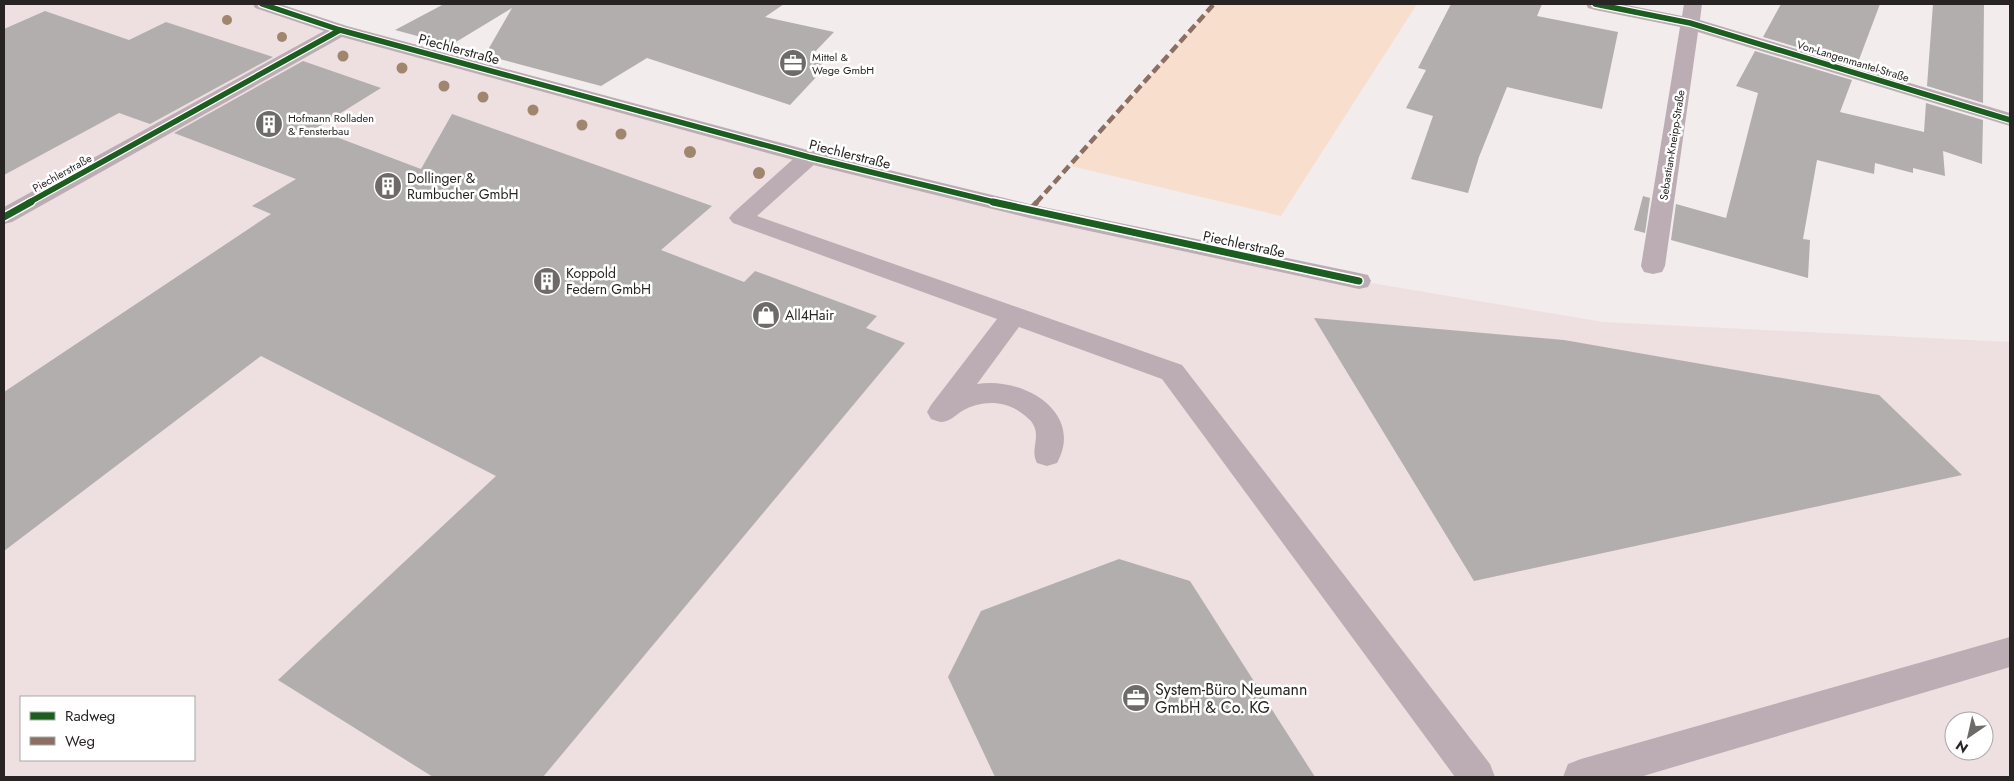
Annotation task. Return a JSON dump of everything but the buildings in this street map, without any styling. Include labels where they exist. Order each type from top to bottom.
[{"type":"street","name":"Piechlerstraße","points":[[262,4],[340,30],[809,157],[1029,211],[1359,281]]},
{"type":"street","points":[[1595,4],[1692,14]]},
{"type":"street","name":"Von-Langenmantel-Straße","points":[[1692,14],[2010,120]]},
{"type":"street","name":"Sebastian-Kneipp-Straße","points":[[1653,266],[1692,14]]},
{"type":"street","name":"Piechlerstraße","points":[[4,218],[340,30]]},
{"type":"street","points":[[809,157],[741,218],[1172,372],[1477,777]]},
{"type":"street","points":[[1013,316],[941,412],[954,402],[972,395],[991,393],[1010,395],[1026,402],[1040,412],[1048,425],[1050,440],[1047,455]]},
{"type":"street","points":[[1581,777],[2010,652]]},
{"type":"shaded area","points":[[4,4],[262,4],[340,30],[809,157],[1359,281],[1603,322],[2010,342],[2010,777],[4,777]]},
{"type":"shaded area","points":[[1214,4],[1417,4],[1281,216],[1071,166]]},
{"type":"marked path","points":[[1029,211],[1214,4]]},
{"type":"cycle path","points":[[262,4],[340,30],[809,157],[1029,211],[1359,281]]},
{"type":"cycle path","points":[[1595,4],[1690,23],[2010,120]]},
{"type":"cycle path","points":[[4,217],[340,30]]},
{"type":"place","name":"Mittel & Wege GmbH","points":[[793,63]]},
{"type":"place","name":"Hofmann Rolladen & Fensterbau","points":[[269,124]]},
{"type":"place","name":"Dollinger & Rumbucher GmbH","points":[[388,186]]},
{"type":"place","name":"Koppold Federn GmbH","points":[[547,281]]},
{"type":"place","name":"All4Hair","points":[[766,315]]},
{"type":"place","name":"System-Büro Neumann GmbH & Co. KG","points":[[1136,698]]}]
